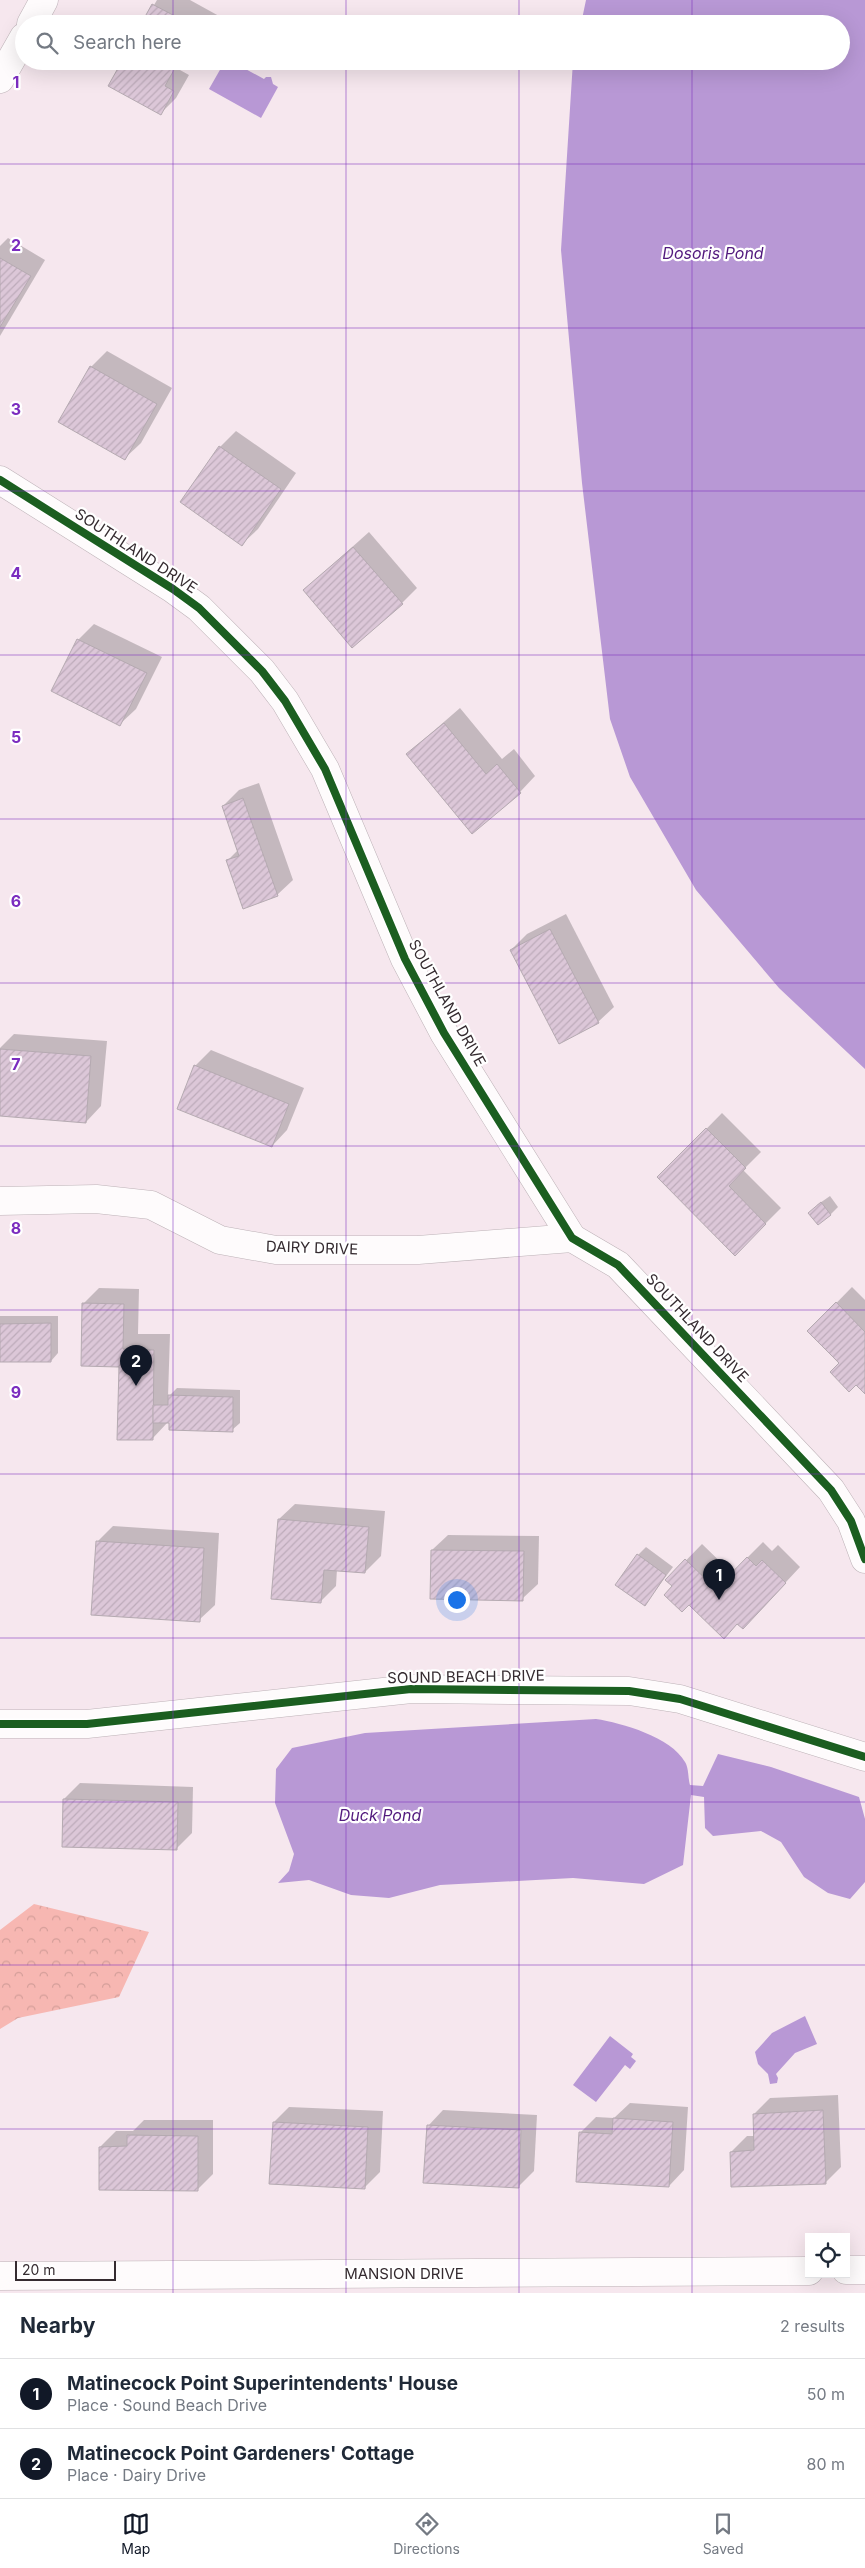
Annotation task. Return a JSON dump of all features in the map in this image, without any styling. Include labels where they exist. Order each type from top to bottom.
[{"type":"street","points":[[36,15],[44,0]]},
{"type":"street","points":[[0,79],[15,53]]},
{"type":"street","name":"SOUTHLAND DRIVE","points":[[0,480],[173,589],[199,608],[262,671],[285,701],[325,769],[404,959],[444,1033],[572,1238],[618,1264],[831,1490],[851,1521],[865,1559]]},
{"type":"street","name":"DAIRY DRIVE","points":[[0,1201],[96,1199],[151,1204],[220,1240],[276,1250],[418,1250],[572,1238]]},
{"type":"street","name":"SOUND BEACH DRIVE","points":[[0,1724],[88,1724],[411,1689],[629,1691],[680,1699],[865,1757]]},
{"type":"street","points":[[850,2270],[865,2270]]},
{"type":"street","name":"MANSION DRIVE","points":[[0,2276],[805,2271]]},
{"type":"green space","points":[[34,1904],[149,1932],[119,1997],[18,2018],[0,2029],[0,1930]]},
{"type":"water","name":"Dosoris Pond","points":[[586,0],[865,0],[865,1069],[779,988],[696,890],[630,777],[610,719],[582,483],[561,250],[572,70],[850,70],[850,15],[583,15]]},
{"type":"water","points":[[220,70],[248,70],[264,79],[271,77],[273,84],[278,87],[261,118],[209,89]]},
{"type":"water","name":"Duck Pond","points":[[596,1719],[632,1728],[658,1738],[669,1745],[685,1762],[690,1785],[703,1786],[718,1754],[771,1767],[859,1797],[865,1819],[865,1882],[850,1899],[828,1893],[804,1877],[781,1842],[761,1831],[713,1836],[705,1828],[704,1797],[691,1795],[683,1865],[644,1884],[573,1878],[440,1885],[389,1898],[351,1895],[309,1880],[278,1883],[289,1871],[294,1854],[275,1803],[276,1769],[292,1748],[365,1733]]},
{"type":"water","points":[[805,2016],[817,2044],[795,2053],[776,2074],[778,2078],[777,2083],[770,2084],[768,2074],[758,2064],[755,2052],[772,2033]]},
{"type":"water","points":[[610,2036],[633,2054],[631,2057],[636,2061],[630,2069],[625,2065],[596,2102],[573,2085]]},
{"type":"building","points":[[152,4],[173,15],[146,15]]},
{"type":"building","points":[[117,70],[174,70],[165,86],[174,91],[161,115],[108,86]]},
{"type":"building","points":[[0,258],[31,276],[0,327]]},
{"type":"building","points":[[90,366],[157,404],[125,460],[58,422]]},
{"type":"building","points":[[219,446],[281,489],[242,546],[180,502]]},
{"type":"building","points":[[353,547],[403,604],[352,648],[303,590]]},
{"type":"building","points":[[77,639],[147,673],[120,726],[51,691]]},
{"type":"building","points":[[444,723],[486,774],[497,764],[521,793],[472,834],[406,754]]},
{"type":"building","points":[[243,798],[278,896],[243,909],[226,860],[239,856],[222,806]]},
{"type":"building","points":[[550,929],[599,1023],[559,1044],[510,950]]},
{"type":"building","points":[[0,1049],[91,1056],[86,1123],[0,1116]]},
{"type":"building","points":[[194,1065],[289,1104],[272,1147],[177,1109]]},
{"type":"building","points":[[706,1128],[746,1168],[729,1186],[766,1224],[735,1256],[657,1177]]},
{"type":"building","points":[[821,1202],[831,1215],[818,1225],[808,1213]]},
{"type":"building","points":[[836,1302],[865,1332],[865,1394],[856,1385],[849,1392],[830,1372],[839,1363],[807,1331]]},
{"type":"building","points":[[82,1303],[124,1304],[123,1349],[154,1350],[153,1440],[117,1440],[119,1367],[81,1366]]},
{"type":"building","points":[[51,1323],[51,1362],[0,1362],[0,1324]]},
{"type":"building","points":[[168,1395],[233,1397],[233,1432],[169,1430],[169,1423],[153,1423],[153,1405],[168,1405]]},
{"type":"building","points":[[278,1519],[369,1527],[365,1573],[324,1570],[321,1603],[271,1599]]},
{"type":"building","points":[[96,1541],[204,1548],[200,1622],[91,1615]]},
{"type":"building","points":[[431,1550],[524,1551],[523,1601],[430,1599]]},
{"type":"building","points":[[637,1554],[666,1575],[645,1606],[615,1585]]},
{"type":"building","points":[[747,1557],[756,1566],[762,1560],[786,1583],[743,1629],[737,1624],[724,1639],[689,1605],[682,1612],[664,1595],[672,1586],[665,1580],[685,1559],[716,1589]]},
{"type":"building","points":[[63,1799],[178,1802],[177,1850],[62,1847]]},
{"type":"building","points":[[823,2110],[826,2184],[731,2187],[730,2152],[754,2150],[753,2114]]},
{"type":"building","points":[[613,2118],[673,2122],[669,2187],[576,2182],[579,2132],[612,2134]]},
{"type":"building","points":[[273,2122],[368,2127],[365,2189],[269,2184]]},
{"type":"building","points":[[427,2125],[521,2130],[519,2188],[423,2183]]},
{"type":"building","points":[[127,2135],[198,2136],[198,2191],[99,2190],[99,2147],[127,2146]]},
{"type":"cycle path","points":[[0,480],[173,589],[199,608],[262,671],[285,701],[325,769],[405,959],[444,1033],[572,1238],[618,1265],[831,1490],[851,1521],[865,1559]]},
{"type":"cycle path","points":[[0,1724],[87,1724],[411,1689],[629,1691],[680,1699],[865,1757]]},
{"type":"place","name":"Matinecock Point Gardeners' Cottage","points":[[136,1386]]},
{"type":"place","name":"Matinecock Point Superintendents' House","points":[[719,1600]]}]
